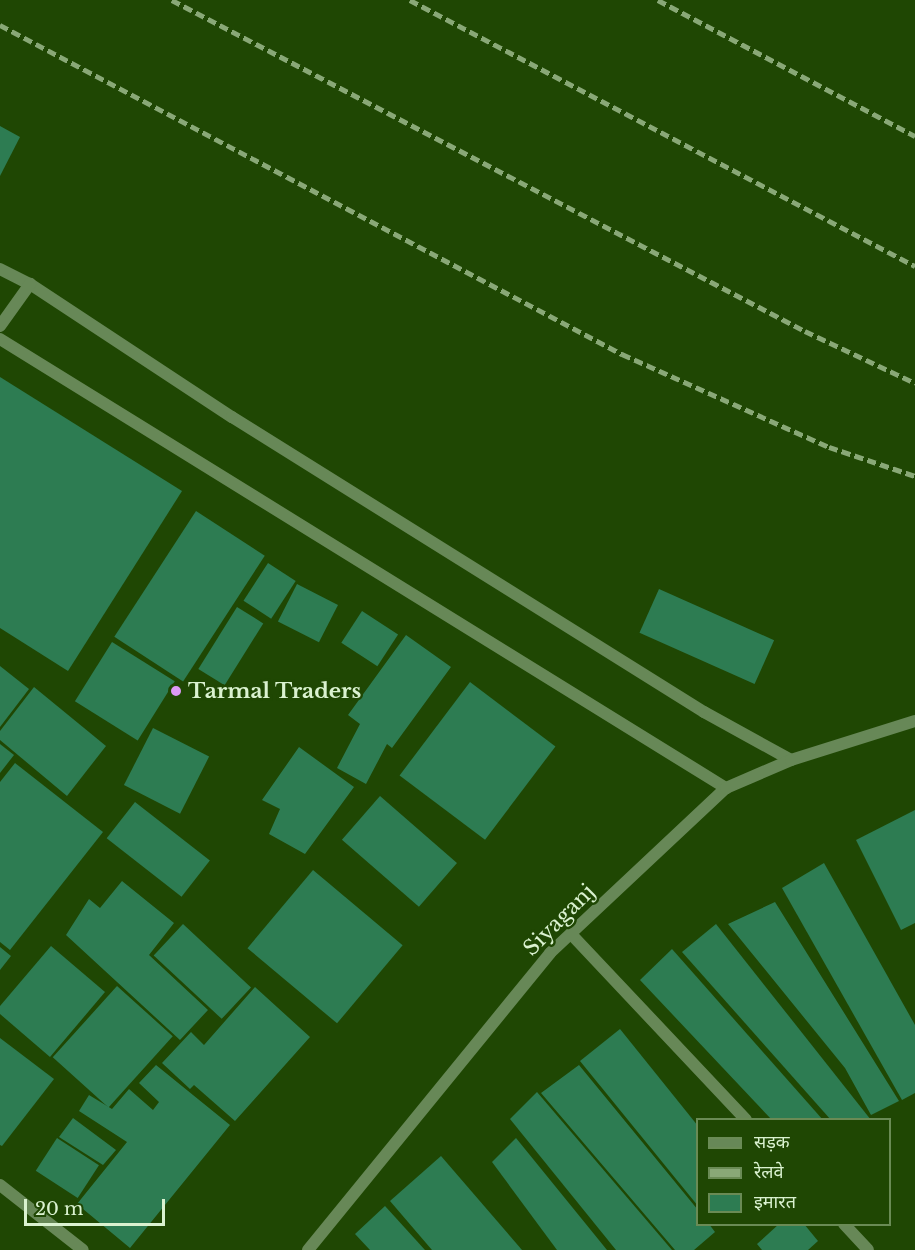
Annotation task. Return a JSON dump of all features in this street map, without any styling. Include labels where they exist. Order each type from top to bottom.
[{"type":"street","points":[[0,269],[30,284],[242,424],[704,712],[791,760]]},
{"type":"street","points":[[0,326],[30,284]]},
{"type":"street","points":[[0,339],[726,788]]},
{"type":"street","name":"Siyaganj","points":[[308,1250],[550,953],[726,788],[791,760],[915,721]]},
{"type":"street","points":[[571,934],[745,1118]]},
{"type":"street","points":[[0,1185],[83,1250]]},
{"type":"street","points":[[846,1226],[868,1250]]},
{"type":"building","points":[[0,126],[20,137],[0,176]]},
{"type":"building","points":[[0,377],[182,491],[68,671],[0,628]]},
{"type":"building","points":[[196,511],[265,556],[183,681],[114,637]]},
{"type":"building","points":[[268,563],[296,581],[271,619],[243,601]]},
{"type":"building","points":[[297,584],[338,605],[319,642],[278,621]]},
{"type":"building","points":[[659,589],[774,640],[755,684],[639,633]]},
{"type":"building","points":[[237,607],[263,623],[225,685],[198,669]]},
{"type":"building","points":[[362,611],[398,634],[377,666],[341,643]]},
{"type":"building","points":[[406,635],[451,667],[392,748],[387,744],[366,784],[337,768],[360,724],[348,715]]},
{"type":"building","points":[[112,642],[175,681],[138,741],[75,701]]},
{"type":"building","points":[[0,666],[29,689],[0,727]]},
{"type":"building","points":[[470,682],[555,746],[485,840],[400,775]]},
{"type":"building","points":[[34,687],[106,746],[67,796],[0,740],[0,731]]},
{"type":"building","points":[[153,728],[209,757],[180,814],[124,785]]},
{"type":"building","points":[[0,744],[14,755],[0,773]]},
{"type":"building","points":[[299,747],[354,787],[305,854],[269,834],[280,809],[262,800]]},
{"type":"building","points":[[15,763],[103,832],[10,950],[0,942],[0,782]]},
{"type":"building","points":[[380,796],[457,863],[419,907],[342,840]]},
{"type":"building","points":[[135,802],[210,860],[182,897],[107,838]]},
{"type":"building","points":[[915,810],[915,923],[901,930],[856,840]]},
{"type":"building","points":[[824,863],[915,1025],[915,1093],[902,1100],[782,888]]},
{"type":"building","points":[[313,870],[403,945],[337,1023],[247,948]]},
{"type":"building","points":[[122,881],[174,923],[149,955],[208,1010],[180,1040],[66,935],[89,899],[100,908]]},
{"type":"building","points":[[775,902],[899,1101],[871,1115],[845,1068],[728,924]]},
{"type":"building","points":[[183,924],[251,987],[222,1019],[154,955]]},
{"type":"building","points":[[716,924],[869,1118],[829,1118],[682,952]]},
{"type":"building","points":[[51,946],[105,992],[50,1057],[0,1014],[0,1006]]},
{"type":"building","points":[[0,947],[11,956],[0,970]]},
{"type":"building","points":[[672,949],[821,1118],[770,1118],[640,980]]},
{"type":"building","points":[[117,986],[173,1036],[108,1108],[53,1057]]},
{"type":"building","points":[[255,987],[310,1037],[235,1121],[194,1085],[190,1089],[162,1063],[191,1032],[204,1045]]},
{"type":"building","points":[[620,1029],[696,1124],[696,1204],[580,1061]]},
{"type":"building","points":[[0,1038],[54,1079],[2,1146],[0,1145]]},
{"type":"building","points":[[156,1065],[230,1125],[130,1248],[77,1204],[127,1142],[79,1111],[89,1095],[112,1109],[129,1089],[153,1110],[159,1102],[139,1083]]},
{"type":"building","points":[[579,1065],[696,1208],[696,1226],[710,1226],[715,1232],[694,1250],[675,1250],[541,1093]]},
{"type":"building","points":[[537,1092],[672,1250],[616,1250],[510,1119]]},
{"type":"building","points":[[73,1118],[116,1150],[103,1165],[59,1137]]},
{"type":"building","points":[[57,1138],[99,1165],[78,1198],[36,1171]]},
{"type":"building","points":[[516,1138],[607,1250],[557,1250],[492,1162]]},
{"type":"building","points":[[441,1156],[522,1250],[432,1250],[390,1201]]},
{"type":"building","points":[[385,1206],[425,1250],[370,1250],[355,1234]]},
{"type":"building","points":[[777,1226],[806,1226],[818,1241],[808,1250],[762,1250],[757,1244]]},
{"type":"railway","points":[[172,0],[805,331],[915,383]]},
{"type":"railway","points":[[410,0],[915,266]]},
{"type":"railway","points":[[658,0],[915,136]]},
{"type":"railway","points":[[0,25],[622,354],[829,447],[915,476]]},
{"type":"place","name":"Tarmal Traders","points":[[176,691]]}]
